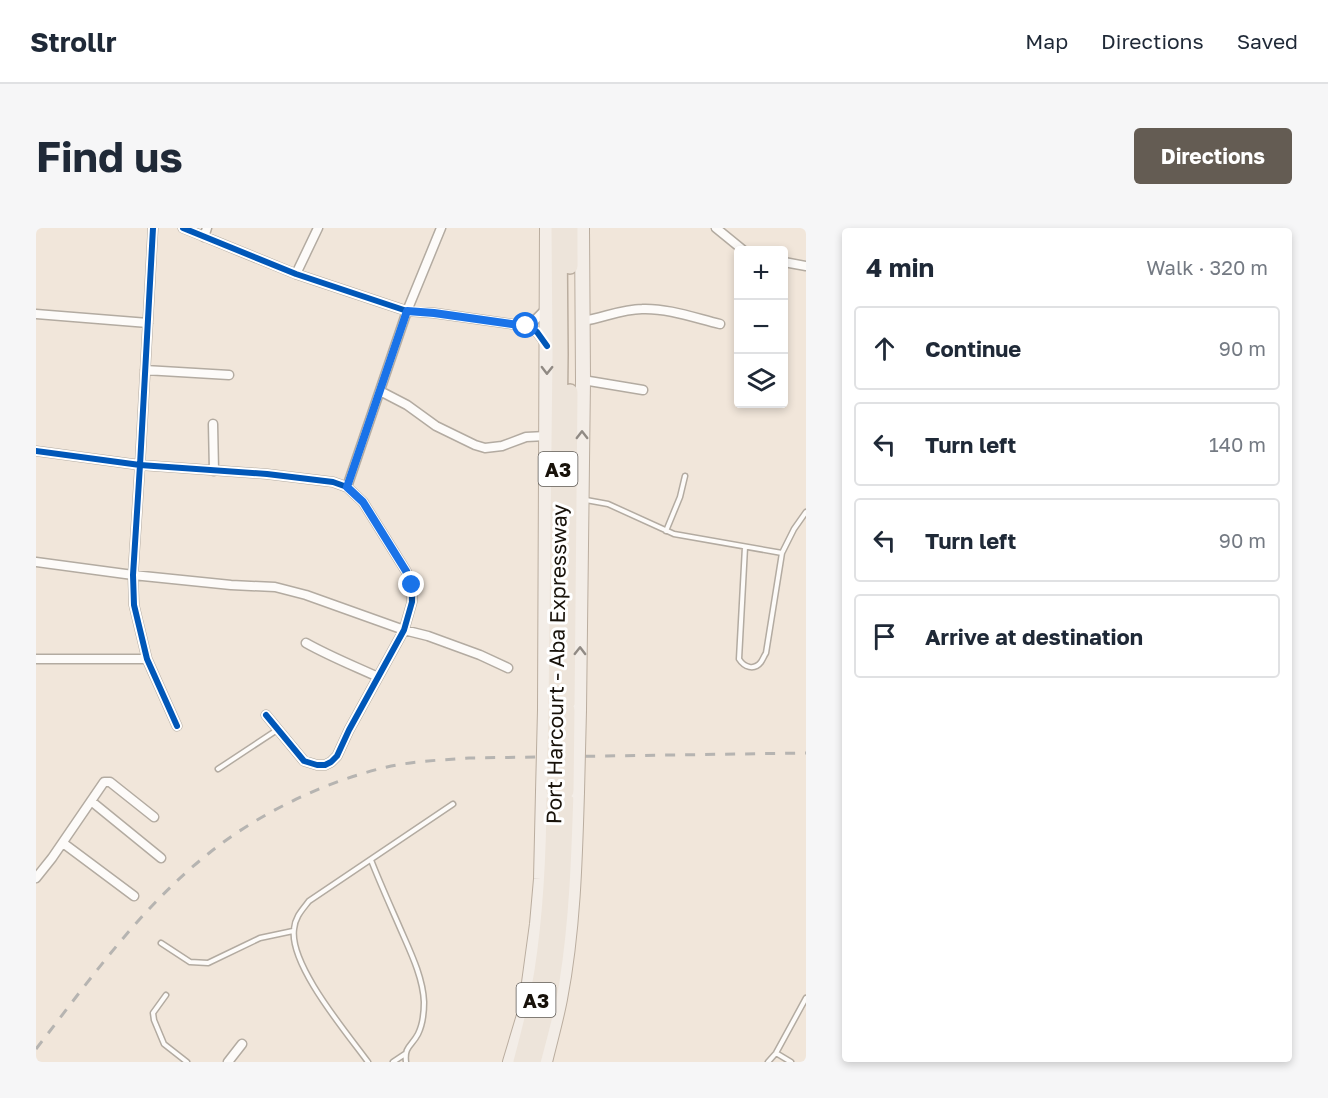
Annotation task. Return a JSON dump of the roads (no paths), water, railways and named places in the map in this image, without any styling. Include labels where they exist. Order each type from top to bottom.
[{"type":"highway","name":"Port Harcourt - Aba Expressway","points":[[559,228],[562,710]]},
{"type":"highway","name":"Port Harcourt - Aba Expressway","points":[[533,1062],[552,982],[558,939],[564,856],[560,791],[570,228]]},
{"type":"highway","name":"Port Harcourt - Aba Expressway","points":[[521,1062],[542,973],[560,791]]},
{"type":"main road","points":[[547,228],[546,436],[562,710]]},
{"type":"main road","points":[[510,1062],[525,1012],[542,879],[560,791],[562,710],[582,500],[582,228]]},
{"type":"main road","points":[[545,1062],[560,1000],[574,872],[560,791]]},
{"type":"street","points":[[153,228],[133,574],[134,605],[147,659],[177,726]]},
{"type":"street","points":[[183,228],[206,232],[296,274],[407,311],[526,326],[537,332],[547,346]]},
{"type":"street","points":[[296,274],[318,228]]},
{"type":"street","points":[[347,487],[407,311],[441,228]]},
{"type":"street","points":[[716,228],[738,246]]},
{"type":"street","points":[[788,263],[806,266]]},
{"type":"street","points":[[526,326],[548,308]]},
{"type":"street","points":[[583,321],[628,310],[643,309],[686,315],[720,324]]},
{"type":"street","points":[[36,314],[148,323]]},
{"type":"street","points":[[145,370],[229,375]]},
{"type":"street","points":[[583,380],[643,390]]},
{"type":"street","points":[[380,391],[407,405],[436,426],[485,448],[502,446],[526,437],[546,436]]},
{"type":"street","points":[[213,424],[214,471]]},
{"type":"street","points":[[36,451],[140,465],[267,474],[333,482],[347,487],[363,502],[406,571],[412,585],[412,602],[404,630],[337,756],[331,762],[317,765],[304,761],[266,715]]},
{"type":"street","points":[[36,562],[231,585],[275,587],[306,595],[404,630],[428,636],[480,655],[507,668]]},
{"type":"street","points":[[306,643],[378,677]]},
{"type":"street","points":[[36,659],[147,659]]},
{"type":"street","points":[[36,878],[63,843],[104,782],[110,782],[154,817]]},
{"type":"street","points":[[91,801],[161,858]]},
{"type":"street","points":[[63,843],[134,896]]},
{"type":"street","points":[[228,1062],[242,1044]]},
{"type":"lane","points":[[666,531],[680,497],[685,476]]},
{"type":"lane","points":[[582,500],[608,504],[674,534],[782,553]]},
{"type":"lane","points":[[745,547],[740,663],[744,666],[756,667],[766,653],[782,553],[806,512]]},
{"type":"lane","points":[[218,769],[278,730]]},
{"type":"lane","points":[[368,1062],[310,981],[295,949],[293,931],[298,915],[309,902],[453,804]]},
{"type":"lane","points":[[370,860],[412,956],[422,987],[423,1017],[417,1035],[407,1048],[406,1062]]},
{"type":"lane","points":[[161,943],[190,962],[208,963],[260,938],[293,931]]},
{"type":"lane","points":[[166,995],[153,1013],[154,1020],[164,1044],[187,1062]]},
{"type":"lane","points":[[768,1062],[776,1053],[806,998]]},
{"type":"lane","points":[[776,1053],[790,1062]]},
{"type":"lane","points":[[393,1062],[405,1054]]},
{"type":"railway","points":[[36,1049],[116,946],[183,875],[227,839],[270,813],[316,790],[364,773],[428,761],[469,758],[806,753]]}]
